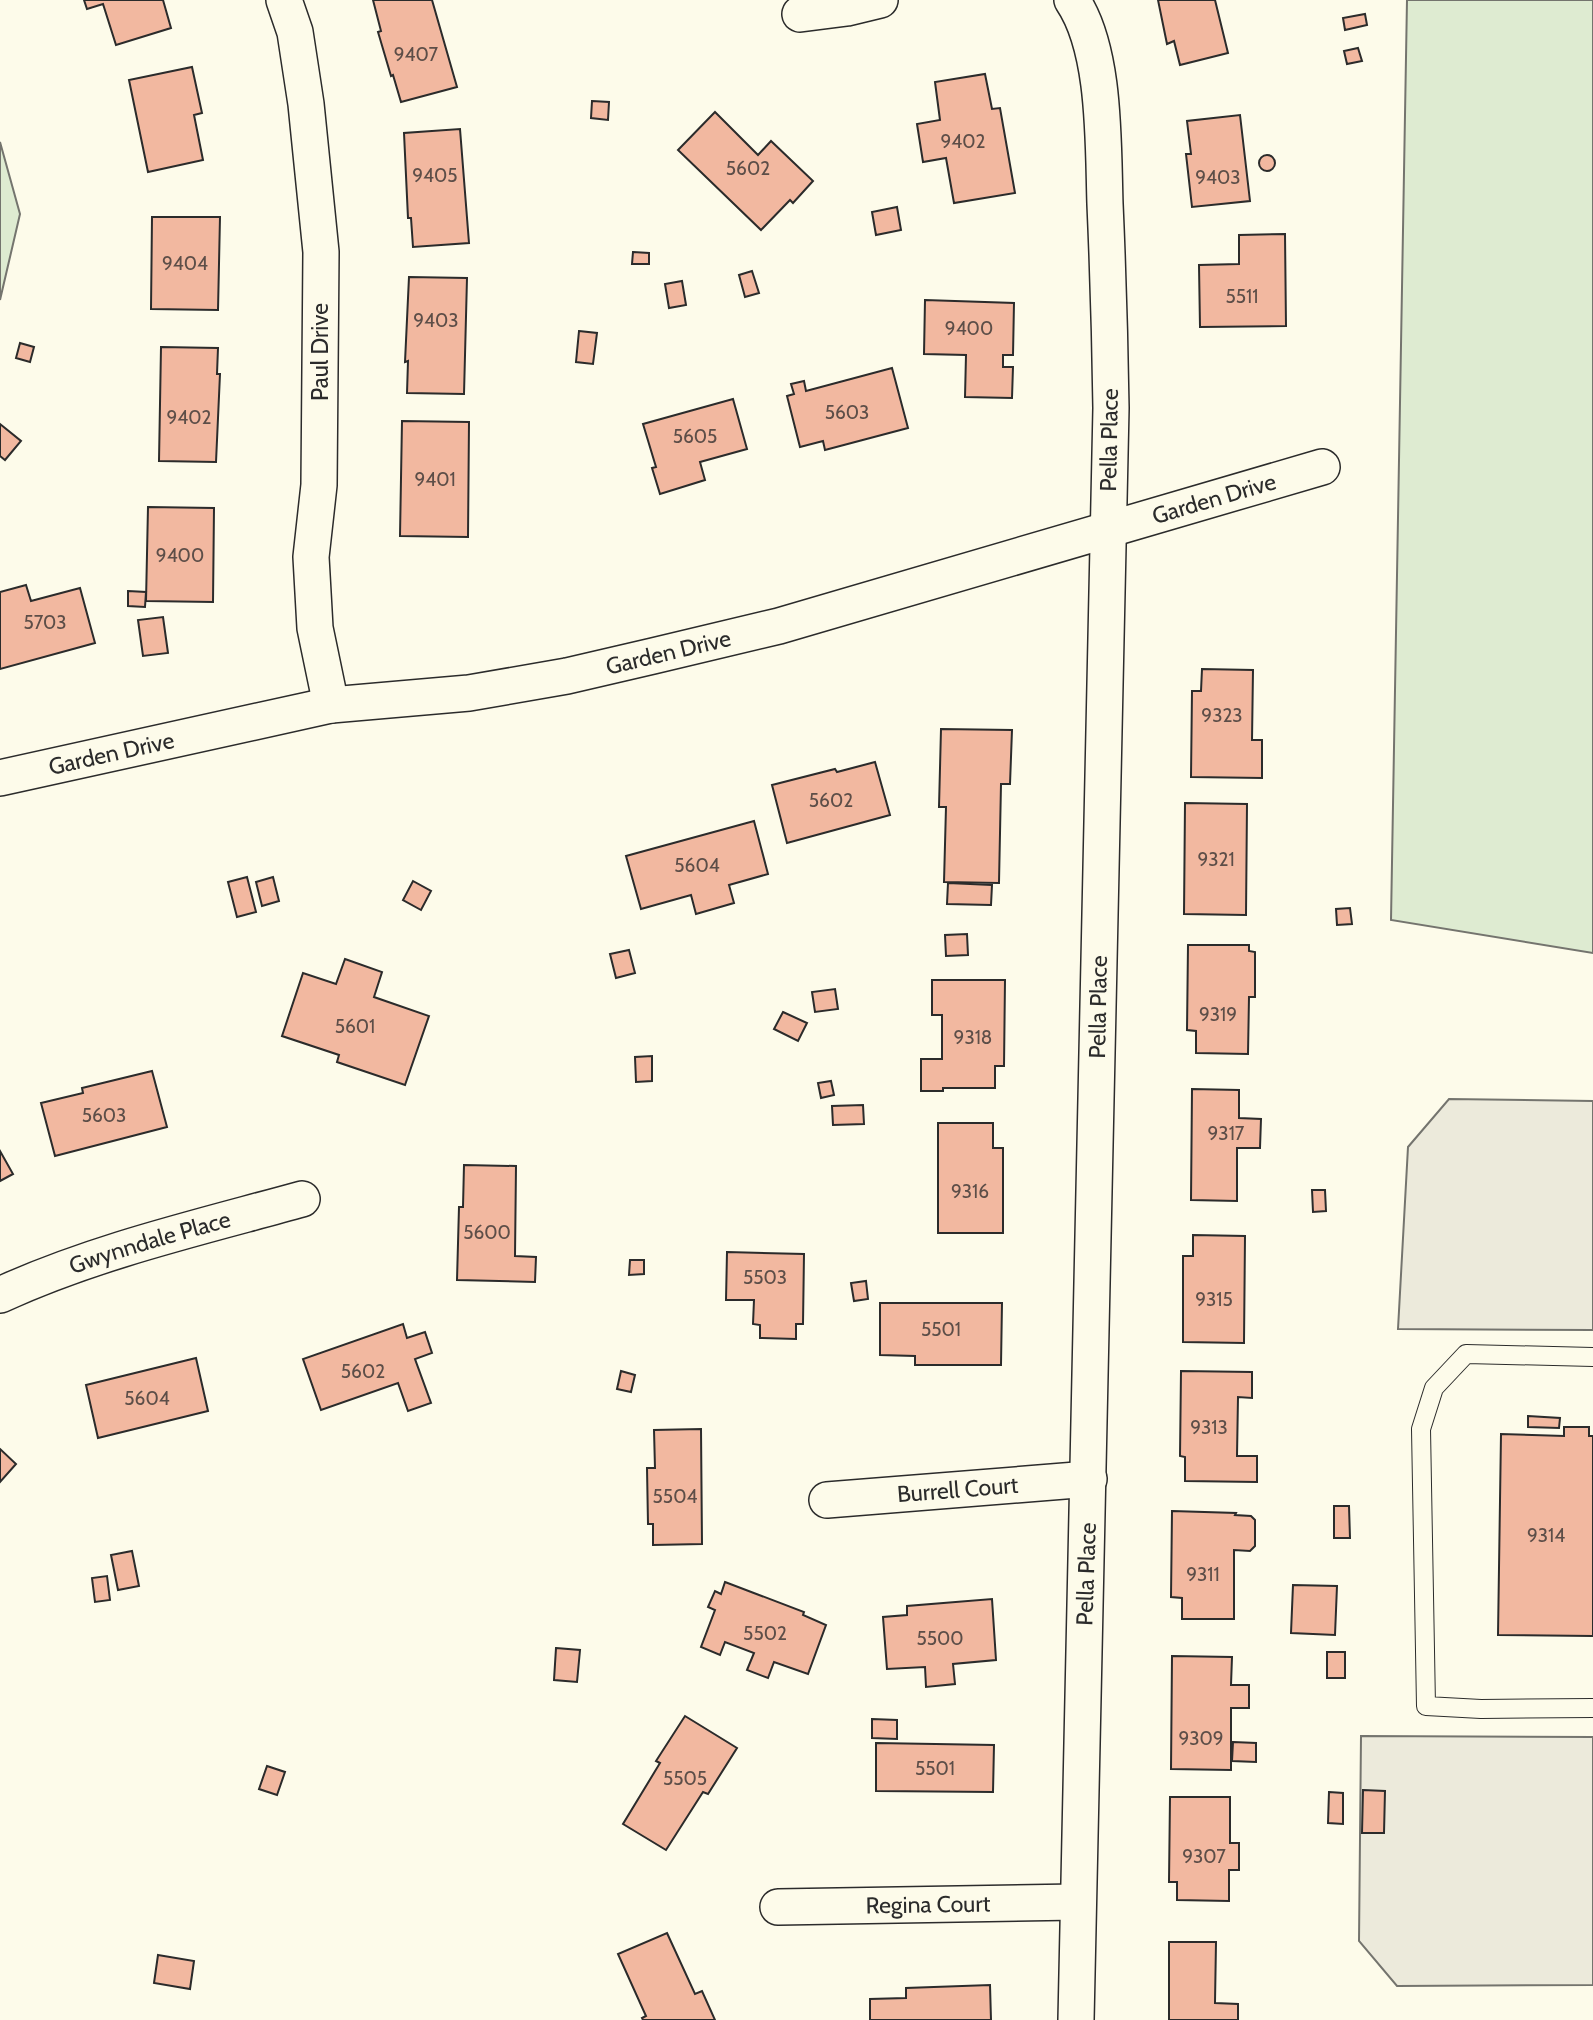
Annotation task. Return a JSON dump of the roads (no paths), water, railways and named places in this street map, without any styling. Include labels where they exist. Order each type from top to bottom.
[{"type":"street","name":"Paul Drive","points":[[284,0],[295,32],[306,104],[321,252],[319,485],[311,557],[315,628],[331,705]]},
{"type":"street","points":[[800,14],[847,8],[880,0]]},
{"type":"street","name":"Pella Place","points":[[1072,0],[1085,23],[1097,68],[1103,140],[1111,408],[1076,2020]]},
{"type":"street","name":"Garden Drive","points":[[0,778],[331,705],[469,693],[567,676],[779,626],[1322,467]]},
{"type":"street","name":"Gwynndale Place","points":[[0,1295],[44,1274],[302,1199]]},
{"type":"street","name":"Burrell Court","points":[[827,1500],[1089,1479]]},
{"type":"street","name":"Regina Court","points":[[778,1907],[1077,1902]]},
{"type":"lane","points":[[1593,1357],[1466,1354],[1434,1388],[1421,1429],[1426,1706],[1481,1709],[1593,1708]]}]
